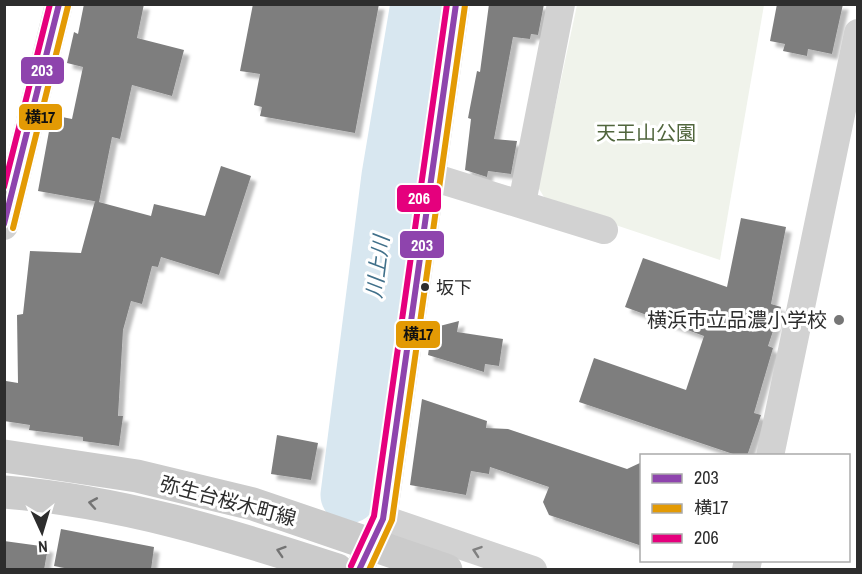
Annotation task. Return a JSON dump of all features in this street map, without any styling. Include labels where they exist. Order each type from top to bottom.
[{"type":"main road","name":"弥生台桜木町線","points":[[4,456],[138,476],[253,504],[446,570]]},
{"type":"main road","name":"弥生台桜木町線","points":[[4,492],[49,495],[132,510],[244,539],[337,570]]},
{"type":"street","points":[[4,226],[59,4]]},
{"type":"street","points":[[4,464],[118,479],[227,505],[363,560],[382,519],[456,4]]},
{"type":"street","points":[[522,203],[561,4]]},
{"type":"street","points":[[770,454],[858,33]]},
{"type":"street","points":[[432,177],[604,230]]},
{"type":"street","points":[[382,519],[533,570]]},
{"type":"green space","name":"天王山公園","points":[[577,5],[764,5],[720,260],[547,202],[538,187]]},
{"type":"building","points":[[84,4],[144,4],[137,38],[184,50],[172,96],[132,85],[120,139],[112,137],[99,202],[38,191],[52,115],[72,119],[83,67],[67,63],[74,32],[78,34]]},
{"type":"building","points":[[253,4],[379,4],[355,133],[260,116],[262,107],[254,105],[260,74],[240,71]]},
{"type":"building","points":[[489,4],[544,4],[538,35],[531,34],[530,39],[513,37],[494,139],[517,141],[511,174],[488,171],[487,177],[465,170],[471,119],[468,118],[477,71],[480,72]]},
{"type":"building","points":[[777,4],[843,4],[832,54],[808,49],[807,56],[783,51],[785,44],[770,41]]},
{"type":"building","points":[[221,166],[251,176],[219,275],[161,257],[158,267],[152,266],[142,304],[131,301],[123,330],[118,416],[123,416],[119,446],[83,441],[83,437],[29,430],[30,425],[4,421],[6,381],[18,383],[17,315],[23,314],[30,251],[81,253],[95,201],[151,216],[154,204],[205,216]]},
{"type":"building","points":[[741,218],[786,227],[771,304],[781,307],[768,346],[773,348],[754,413],[761,415],[748,454],[733,454],[579,402],[594,358],[686,390],[704,336],[625,307],[643,258],[727,287]]},
{"type":"building","points":[[459,321],[457,332],[503,339],[499,366],[485,364],[484,372],[428,355],[432,328]]},
{"type":"building","points":[[422,399],[487,421],[486,428],[508,429],[627,469],[640,463],[640,545],[549,515],[543,502],[549,487],[490,467],[489,474],[471,471],[466,495],[410,485]]},
{"type":"building","points":[[277,435],[318,443],[311,480],[271,474]]},
{"type":"building","points":[[61,529],[154,547],[151,570],[75,570],[54,566]]},
{"type":"building","points":[[4,541],[48,547],[44,570],[4,570]]},
{"type":"waterway","name":"川上川","points":[[349,495],[390,176],[419,4]]},
{"type":"transit line","name":"206","points":[[4,187],[50,4]]},
{"type":"transit line","name":"203","points":[[4,224],[59,4]]},
{"type":"transit line","name":"206","points":[[351,566],[374,516],[447,4]]},
{"type":"transit line","name":"203","points":[[359,570],[383,519],[456,4]]},
{"type":"transit line","name":"横17","points":[[369,570],[392,520],[465,5]]},
{"type":"transit line","name":"横17","points":[[13,228],[68,6]]},
{"type":"place","name":"坂下","points":[[425,287]]},
{"type":"place","name":"横浜市立品濃小学校","points":[[839,320]]}]
